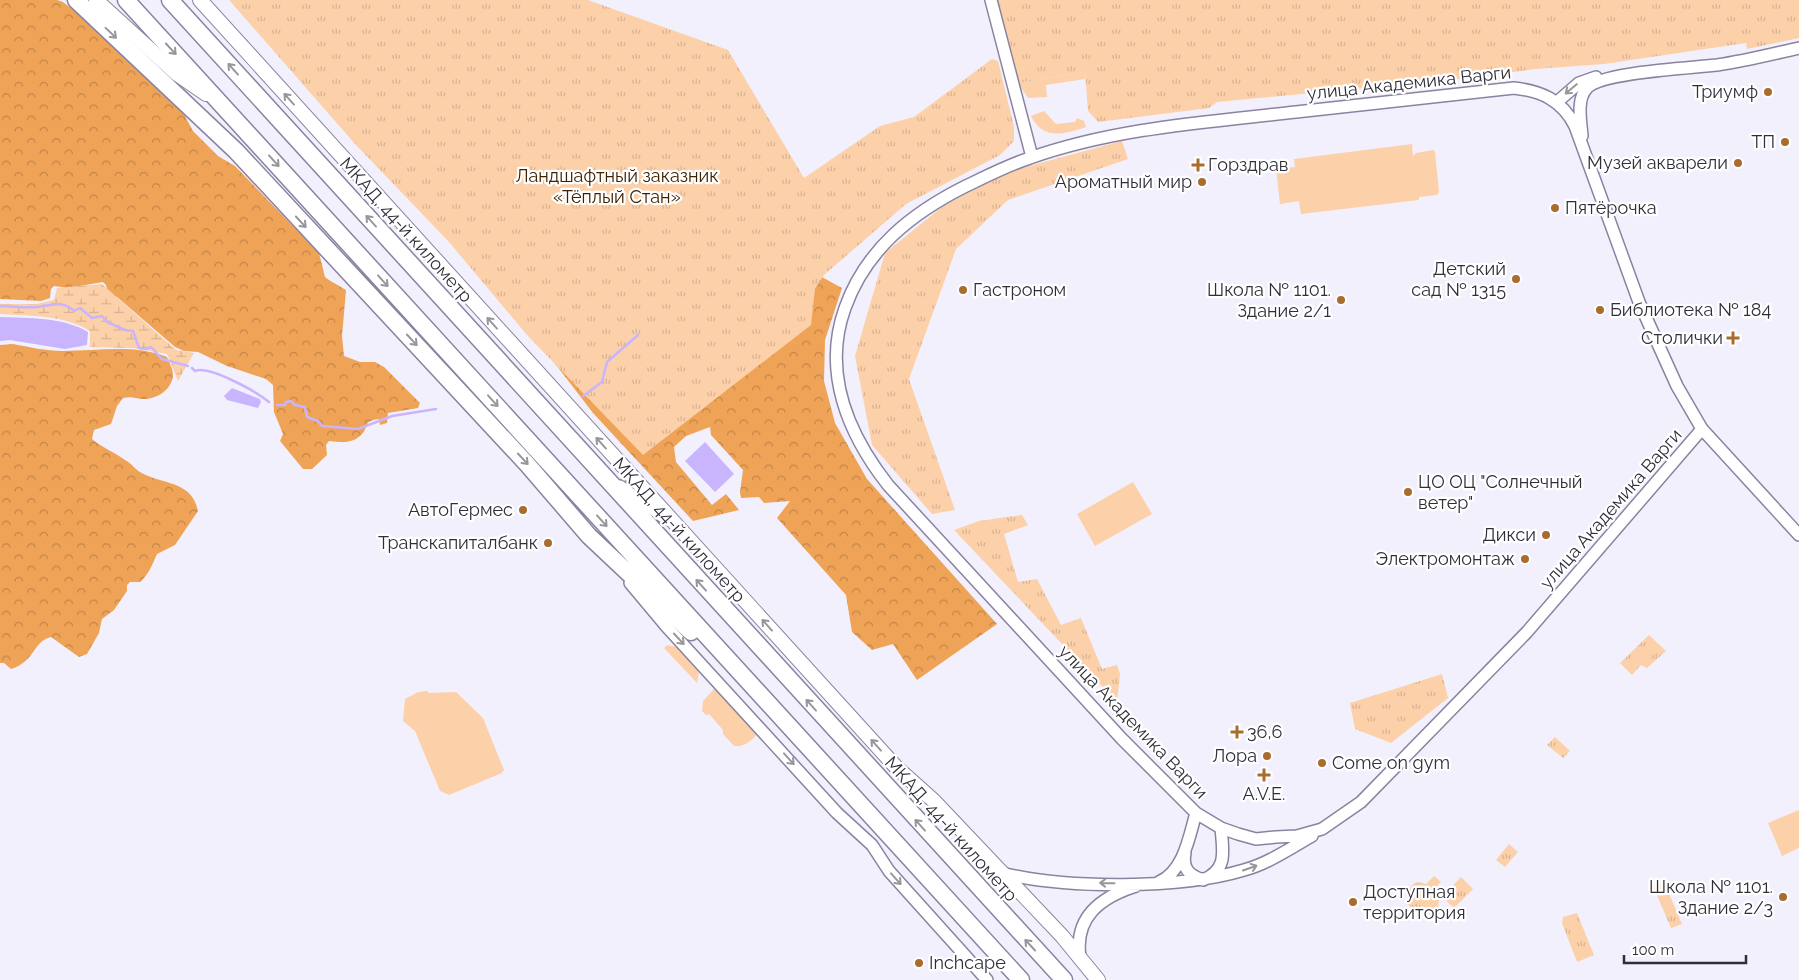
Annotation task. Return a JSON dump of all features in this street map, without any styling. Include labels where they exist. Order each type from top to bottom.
[{"type":"highway","points":[[76,0],[236,152],[528,464],[589,536],[674,618],[745,679]]},
{"type":"highway","points":[[126,0],[745,679],[908,854],[1021,980]]},
{"type":"highway","name":"МКАД, 44-й километр","points":[[170,0],[592,465],[1064,980]]},
{"type":"highway","points":[[181,0],[187,19]]},
{"type":"main road","points":[[96,0],[177,74],[224,106]]},
{"type":"main road","points":[[200,0],[896,767],[934,801],[1080,957],[1098,980]]},
{"type":"street","points":[[991,0],[1032,157]]},
{"type":"street","points":[[1557,102],[1571,89],[1588,78],[1717,65],[1799,48]]},
{"type":"street","points":[[1582,142],[1580,106],[1583,92],[1593,82],[1622,76]]},
{"type":"street","name":"улица Академика Варги","points":[[1509,89],[1532,90],[1557,102],[1570,116],[1582,142],[1648,324],[1665,363],[1702,429],[1562,593],[1490,671],[1361,802],[1330,824],[1314,832],[1297,836],[1256,839],[1221,828],[1196,813],[1110,727],[888,485],[861,446],[839,392],[836,344],[843,315],[862,271],[876,251],[906,222],[931,206],[994,173],[1032,157],[1106,138],[1171,127],[1509,89]]},
{"type":"street","points":[[1702,429],[1799,535]]},
{"type":"street","points":[[592,465],[681,531]]},
{"type":"street","points":[[589,536],[666,626],[837,813],[872,845],[889,871],[987,980]]},
{"type":"street","points":[[1080,957],[1080,932],[1085,920],[1093,910],[1116,894],[1135,886],[1166,879],[1174,871],[1187,844],[1196,813]]},
{"type":"street","points":[[1002,873],[1060,881],[1155,883],[1203,880],[1245,870],[1269,861],[1330,824]]},
{"type":"street","points":[[1203,880],[1219,869],[1222,862],[1221,828]]},
{"type":"street","points":[[1187,844],[1185,869],[1191,876],[1203,880]]},
{"type":"green space","points":[[0,0],[57,0],[63,2],[95,27],[179,105],[193,131],[218,156],[235,166],[319,253],[325,277],[346,290],[342,336],[344,356],[360,362],[375,362],[384,367],[420,403],[418,408],[388,413],[387,423],[380,425],[379,419],[370,421],[357,439],[345,442],[329,441],[326,445],[327,455],[312,469],[303,469],[280,441],[283,434],[274,412],[273,385],[266,379],[227,366],[198,352],[184,351],[175,347],[117,297],[108,294],[106,285],[103,282],[68,288],[54,286],[51,289],[50,298],[41,301],[0,299]]},
{"type":"green space","name":"Ландшафтный заказник «Тёплый Стан»","points":[[229,0],[588,0],[728,50],[804,178],[880,126],[914,117],[992,59],[998,61],[1014,127],[1014,141],[1000,155],[906,204],[824,275],[815,289],[811,325],[643,455],[527,335],[449,242],[356,145]]},
{"type":"green space","points":[[996,0],[1799,0],[1799,38],[1747,49],[1746,43],[1604,64],[1535,69],[1470,78],[1217,102],[1209,108],[1098,122],[1088,111],[1085,72],[1018,83]]},
{"type":"green space","points":[[548,24],[687,36],[780,195],[798,264],[842,288],[825,340],[824,381],[835,423],[867,479],[997,624],[917,680],[893,644],[872,650],[852,632],[846,595],[777,518],[790,501],[764,503],[759,497],[741,498],[743,470],[711,435],[710,427],[686,436],[674,447],[676,462],[712,505],[726,494],[739,510],[693,521],[593,413],[496,287]]},
{"type":"green space","points":[[1085,72],[1085,79],[1046,85],[1047,97],[1028,98],[1018,83]]},
{"type":"green space","points":[[1044,111],[1056,124],[1075,122],[1077,118],[1084,121],[1086,127],[1063,133],[1055,134],[1048,132],[1036,124],[1031,116]]},
{"type":"green space","points":[[1122,141],[1128,159],[1008,200],[956,249],[909,379],[955,510],[932,514],[872,445],[855,356],[885,253],[942,207],[1007,172]]},
{"type":"green space","points":[[1412,144],[1413,156],[1416,153],[1433,150],[1435,152],[1439,192],[1437,195],[1419,197],[1419,200],[1301,214],[1299,201],[1280,204],[1276,169],[1295,167],[1294,159]]},
{"type":"green space","points":[[102,284],[176,350],[194,353],[178,381],[167,354],[133,348],[90,347],[90,331],[80,326],[46,317],[0,314],[0,304],[37,304],[54,300],[57,288]]},
{"type":"green space","points":[[13,344],[57,351],[129,349],[167,357],[173,375],[170,385],[153,398],[123,398],[117,406],[111,424],[94,430],[92,439],[127,461],[140,472],[183,488],[195,501],[198,511],[175,545],[157,554],[143,579],[140,582],[130,582],[127,585],[127,591],[114,610],[102,619],[99,633],[87,654],[79,657],[51,637],[40,643],[30,657],[19,666],[11,669],[4,663],[0,663],[0,345]]},
{"type":"green space","points":[[1133,482],[1152,514],[1095,546],[1077,514]]},
{"type":"green space","points":[[1022,515],[1028,525],[1004,534],[1018,582],[1037,579],[1061,625],[1081,618],[1102,669],[1117,665],[1120,674],[1117,702],[954,530],[979,521]]},
{"type":"green space","points":[[1649,635],[1666,651],[1647,668],[1641,665],[1632,675],[1620,663]]},
{"type":"green space","points":[[667,645],[677,647],[699,671],[697,683],[664,648]]},
{"type":"green space","points":[[1442,674],[1448,698],[1391,743],[1355,729],[1350,703]]},
{"type":"green space","points":[[715,688],[757,735],[747,744],[734,746],[709,714],[706,715],[702,711],[703,701]]},
{"type":"green space","points":[[427,691],[429,693],[456,692],[483,718],[504,770],[502,773],[449,795],[440,791],[415,731],[403,721],[405,699],[418,692]]},
{"type":"green space","points":[[1555,737],[1570,751],[1563,758],[1547,745]]},
{"type":"green space","points":[[1799,810],[1799,848],[1782,856],[1768,823]]},
{"type":"green space","points":[[1509,844],[1518,852],[1505,867],[1496,860]]},
{"type":"green space","points":[[1434,876],[1441,882],[1433,890],[1439,899],[1438,909],[1430,911],[1424,909],[1418,914],[1407,904],[1413,897],[1410,889],[1416,883],[1426,884]]},
{"type":"green space","points":[[1461,877],[1473,889],[1454,908],[1442,897]]},
{"type":"green space","points":[[1664,882],[1682,924],[1671,928],[1653,886]]},
{"type":"green space","points":[[1577,913],[1594,955],[1577,962],[1562,923],[1563,917]]},
{"type":"shaded area","points":[[0,317],[46,319],[68,323],[88,332],[87,345],[65,349],[10,340],[0,341]]},
{"type":"shaded area","points":[[232,388],[260,399],[261,402],[258,408],[227,400],[224,396]]},
{"type":"shaded area","points":[[705,442],[734,474],[715,492],[685,461]]},
{"type":"waterway","points":[[0,306],[32,307],[61,304],[74,311],[80,308],[92,318],[102,316],[107,322],[125,330],[133,331],[139,348],[146,349],[151,347],[162,359],[188,366]]},
{"type":"waterway","points":[[583,396],[602,382],[607,362],[638,335]]},
{"type":"waterway","points":[[192,368],[195,371],[211,372],[233,380],[269,402]]},
{"type":"waterway","points":[[277,405],[285,405],[286,402],[291,401],[295,405],[305,407],[307,417],[318,421],[322,426],[358,429],[392,416],[436,409]]},
{"type":"place","name":"Триумф","points":[[1768,92]]},
{"type":"place","name":"ТП","points":[[1785,142]]},
{"type":"place","name":"Музей акварели","points":[[1738,163]]},
{"type":"place","name":"Горздрав","points":[[1198,165]]},
{"type":"place","name":"Ароматный мир","points":[[1202,182]]},
{"type":"place","name":"Пятёрочка","points":[[1555,208]]},
{"type":"place","name":"Детский сад № 1315","points":[[1516,279]]},
{"type":"place","name":"Гастроном","points":[[963,290]]},
{"type":"place","name":"Школа № 1101. Здание 2/1","points":[[1341,300]]},
{"type":"place","name":"Библиотека № 184","points":[[1600,310]]},
{"type":"place","name":"Столички","points":[[1733,338]]},
{"type":"place","name":"ЦО ОЦ \"Солнечный ветер\"","points":[[1408,492]]},
{"type":"place","name":"АвтоГермес","points":[[523,510]]},
{"type":"place","name":"Дикси","points":[[1546,535]]},
{"type":"place","name":"Транскапиталбанк","points":[[548,543]]},
{"type":"place","name":"Электромонтаж","points":[[1525,559]]},
{"type":"place","name":"36,6","points":[[1237,732]]},
{"type":"place","name":"Лора","points":[[1267,756]]},
{"type":"place","name":"Come on gym","points":[[1322,763]]},
{"type":"place","name":"A.V.E.","points":[[1264,775]]},
{"type":"place","name":"Школа № 1101. Здание 2/3","points":[[1783,897]]},
{"type":"place","name":"Доступная территория","points":[[1353,902]]},
{"type":"place","name":"Inchcape","points":[[919,963]]}]
